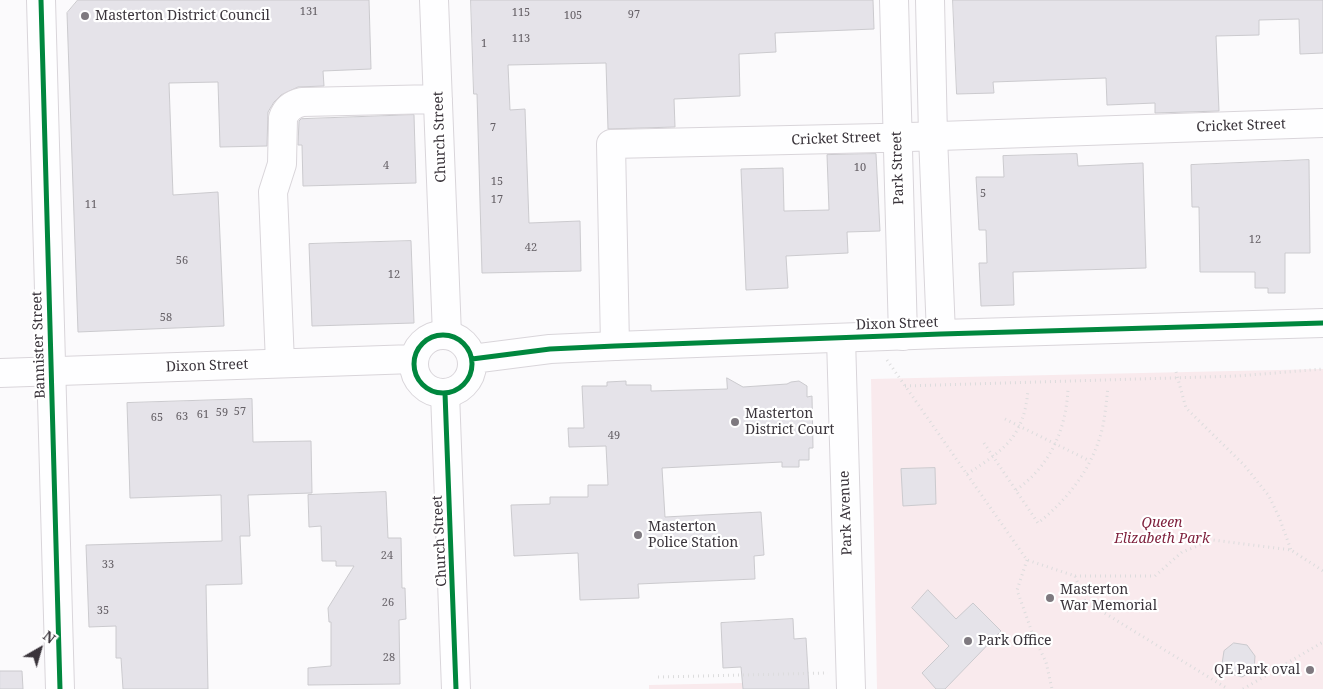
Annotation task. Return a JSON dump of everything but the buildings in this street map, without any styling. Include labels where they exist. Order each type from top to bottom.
[{"type":"street","name":"Bannister Street","points":[[41,0],[60,689]]},
{"type":"street","name":"Church Street","points":[[434,0],[447,335]]},
{"type":"street","name":"Park Street","points":[[894,0],[903,336]]},
{"type":"street","points":[[930,0],[933,136],[942,334]]},
{"type":"street","points":[[280,363],[273,187],[282,164],[283,118],[285,112],[295,104],[302,102],[438,99]]},
{"type":"street","name":"Cricket Street","points":[[614,346],[611,144],[1323,123]]},
{"type":"street","name":"Dixon Street","points":[[472,359],[550,349],[614,346],[1323,323]]},
{"type":"street","points":[[436,335],[447,335],[458,339],[468,348],[472,359],[472,370],[466,382],[456,390],[445,393],[434,392],[423,385],[418,378],[414,369],[414,359],[418,348],[426,340],[436,335]]},
{"type":"street","name":"Park Avenue","points":[[841,338],[851,681]]},
{"type":"street","name":"Dixon Street","points":[[0,373],[414,359]]},
{"type":"street","name":"Church Street","points":[[445,393],[456,689]]},
{"type":"path","points":[[870,337],[1027,560],[1075,576],[1155,576],[1182,552],[1213,540],[1291,550],[1323,571]]},
{"type":"path","points":[[905,386],[1238,376],[1323,369]]},
{"type":"path","points":[[1176,372],[1186,408],[1244,465],[1268,496],[1279,517],[1291,550]]},
{"type":"path","points":[[984,443],[1038,523],[1067,496],[1079,481],[1090,461],[1100,437],[1105,417],[1108,387]]},
{"type":"path","points":[[1016,490],[1039,470],[1055,444],[1066,414],[1068,388]]},
{"type":"path","points":[[967,474],[1007,446],[1020,427],[1027,405],[1028,390]]},
{"type":"path","points":[[1005,419],[1090,461]]},
{"type":"path","points":[[1027,560],[1017,590],[1033,634],[1046,662],[1052,689]]},
{"type":"path","points":[[1075,576],[1085,601],[1228,689]]},
{"type":"path","points":[[1243,689],[1323,642]]},
{"type":"path","points":[[658,677],[851,681]]},
{"type":"green space","name":"Queen Elizabeth Park","points":[[1323,369],[1323,689],[877,689],[871,379]]},
{"type":"green space","points":[[742,683],[743,689],[649,689],[649,685]]},
{"type":"cycle path","points":[[41,0],[60,689]]},
{"type":"cycle path","points":[[472,359],[550,349],[615,346],[1323,323]]},
{"type":"cycle path","points":[[443,335],[454,337],[467,348],[472,364],[470,375],[459,388],[443,393],[432,391],[419,380],[414,364],[416,353],[427,340],[443,335]]},
{"type":"cycle path","points":[[445,393],[456,689]]},
{"type":"place","name":"Masterton District Council","points":[[85,16]]},
{"type":"place","name":"Masterton District Court","points":[[735,422]]},
{"type":"place","name":"Masterton Police Station","points":[[638,535]]},
{"type":"place","name":"Masterton War Memorial","points":[[1050,598]]},
{"type":"place","name":"Park Office","points":[[968,641]]},
{"type":"place","name":"QE Park oval","points":[[1310,670]]}]
